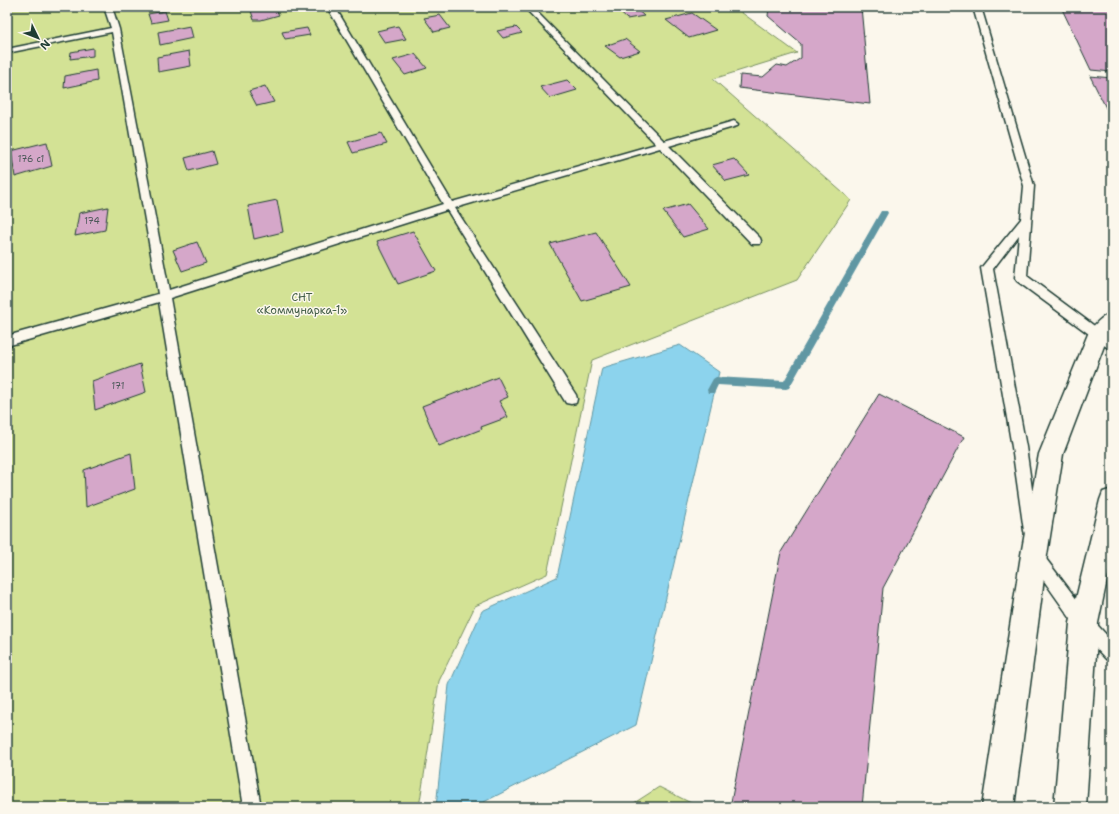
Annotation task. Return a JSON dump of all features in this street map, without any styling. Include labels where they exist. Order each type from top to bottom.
[{"type":"street","points":[[998,807],[1034,555],[1051,454],[1107,333]]},
{"type":"street","points":[[1070,807],[1084,623],[1112,500]]},
{"type":"lane","points":[[108,7],[114,29],[164,296],[252,807]]},
{"type":"lane","points":[[331,7],[449,206],[571,399]]},
{"type":"lane","points":[[528,7],[756,241]]},
{"type":"lane","points":[[977,7],[1029,186],[1021,278],[1107,333]]},
{"type":"lane","points":[[7,51],[114,29]]},
{"type":"lane","points":[[7,341],[164,296],[449,206],[734,124]]},
{"type":"lane","points":[[1026,220],[987,268],[1019,447],[1034,555],[1084,623],[1112,653]]},
{"type":"green space","name":"СНТ «Коммунарка-1»","points":[[7,7],[734,7],[797,53],[713,79],[851,200],[797,280],[592,360],[547,574],[475,606],[439,681],[419,807],[7,807]]},
{"type":"green space","points":[[659,787],[699,807],[628,807]]},
{"type":"water","points":[[680,345],[719,372],[636,725],[474,807],[436,807],[449,685],[482,611],[557,577],[602,368]]},
{"type":"building","points":[[275,7],[279,15],[261,20],[254,20],[251,11]]},
{"type":"building","points":[[614,7],[634,7],[644,16],[627,19]]},
{"type":"building","points":[[769,7],[861,7],[870,104],[739,88],[740,75],[763,77],[777,65],[787,67],[801,58],[801,44],[768,16]]},
{"type":"building","points":[[1061,7],[1112,7],[1112,72],[1091,70]]},
{"type":"building","points":[[165,11],[168,20],[151,23],[148,14]]},
{"type":"building","points":[[692,13],[716,30],[689,38],[666,20]]},
{"type":"building","points":[[440,15],[450,28],[434,32],[424,18]]},
{"type":"building","points":[[190,26],[193,38],[160,45],[158,32]]},
{"type":"building","points":[[398,26],[406,39],[385,43],[377,31]]},
{"type":"building","points":[[516,27],[522,33],[503,38],[497,31]]},
{"type":"building","points":[[307,28],[310,35],[285,39],[282,32]]},
{"type":"building","points":[[625,39],[640,51],[620,57],[605,46]]},
{"type":"building","points":[[93,48],[93,56],[70,59],[71,52]]},
{"type":"building","points":[[189,51],[191,66],[158,72],[157,57]]},
{"type":"building","points":[[415,54],[427,68],[405,75],[393,60]]},
{"type":"building","points":[[96,70],[97,81],[64,88],[65,76]]},
{"type":"building","points":[[1090,76],[1112,78],[1112,120]]},
{"type":"building","points":[[567,80],[577,90],[550,98],[540,87]]},
{"type":"building","points":[[265,86],[274,102],[257,106],[249,91]]},
{"type":"building","points":[[381,133],[387,144],[353,153],[348,142]]},
{"type":"building","points":[[47,142],[52,166],[15,177],[11,151]]},
{"type":"building","points":[[212,151],[216,164],[189,171],[185,158]]},
{"type":"building","points":[[734,159],[749,175],[726,181],[712,165]]},
{"type":"building","points":[[277,200],[283,232],[254,239],[248,206]]},
{"type":"building","points":[[688,204],[709,229],[683,237],[663,211]]},
{"type":"building","points":[[108,207],[105,230],[75,236],[79,213]]},
{"type":"building","points":[[413,231],[436,271],[398,284],[377,242]]},
{"type":"building","points":[[596,232],[631,287],[582,301],[550,244]]},
{"type":"building","points":[[197,242],[206,263],[182,271],[173,250]]},
{"type":"building","points":[[140,364],[146,392],[95,410],[92,381]]},
{"type":"building","points":[[498,377],[508,397],[499,401],[508,417],[481,427],[482,429],[439,446],[422,406]]},
{"type":"building","points":[[879,394],[964,437],[883,588],[862,807],[730,807],[781,552]]},
{"type":"building","points":[[131,453],[135,489],[86,507],[84,470]]},
{"type":"waterway","points":[[711,390],[716,381],[786,385],[884,213]]}]
